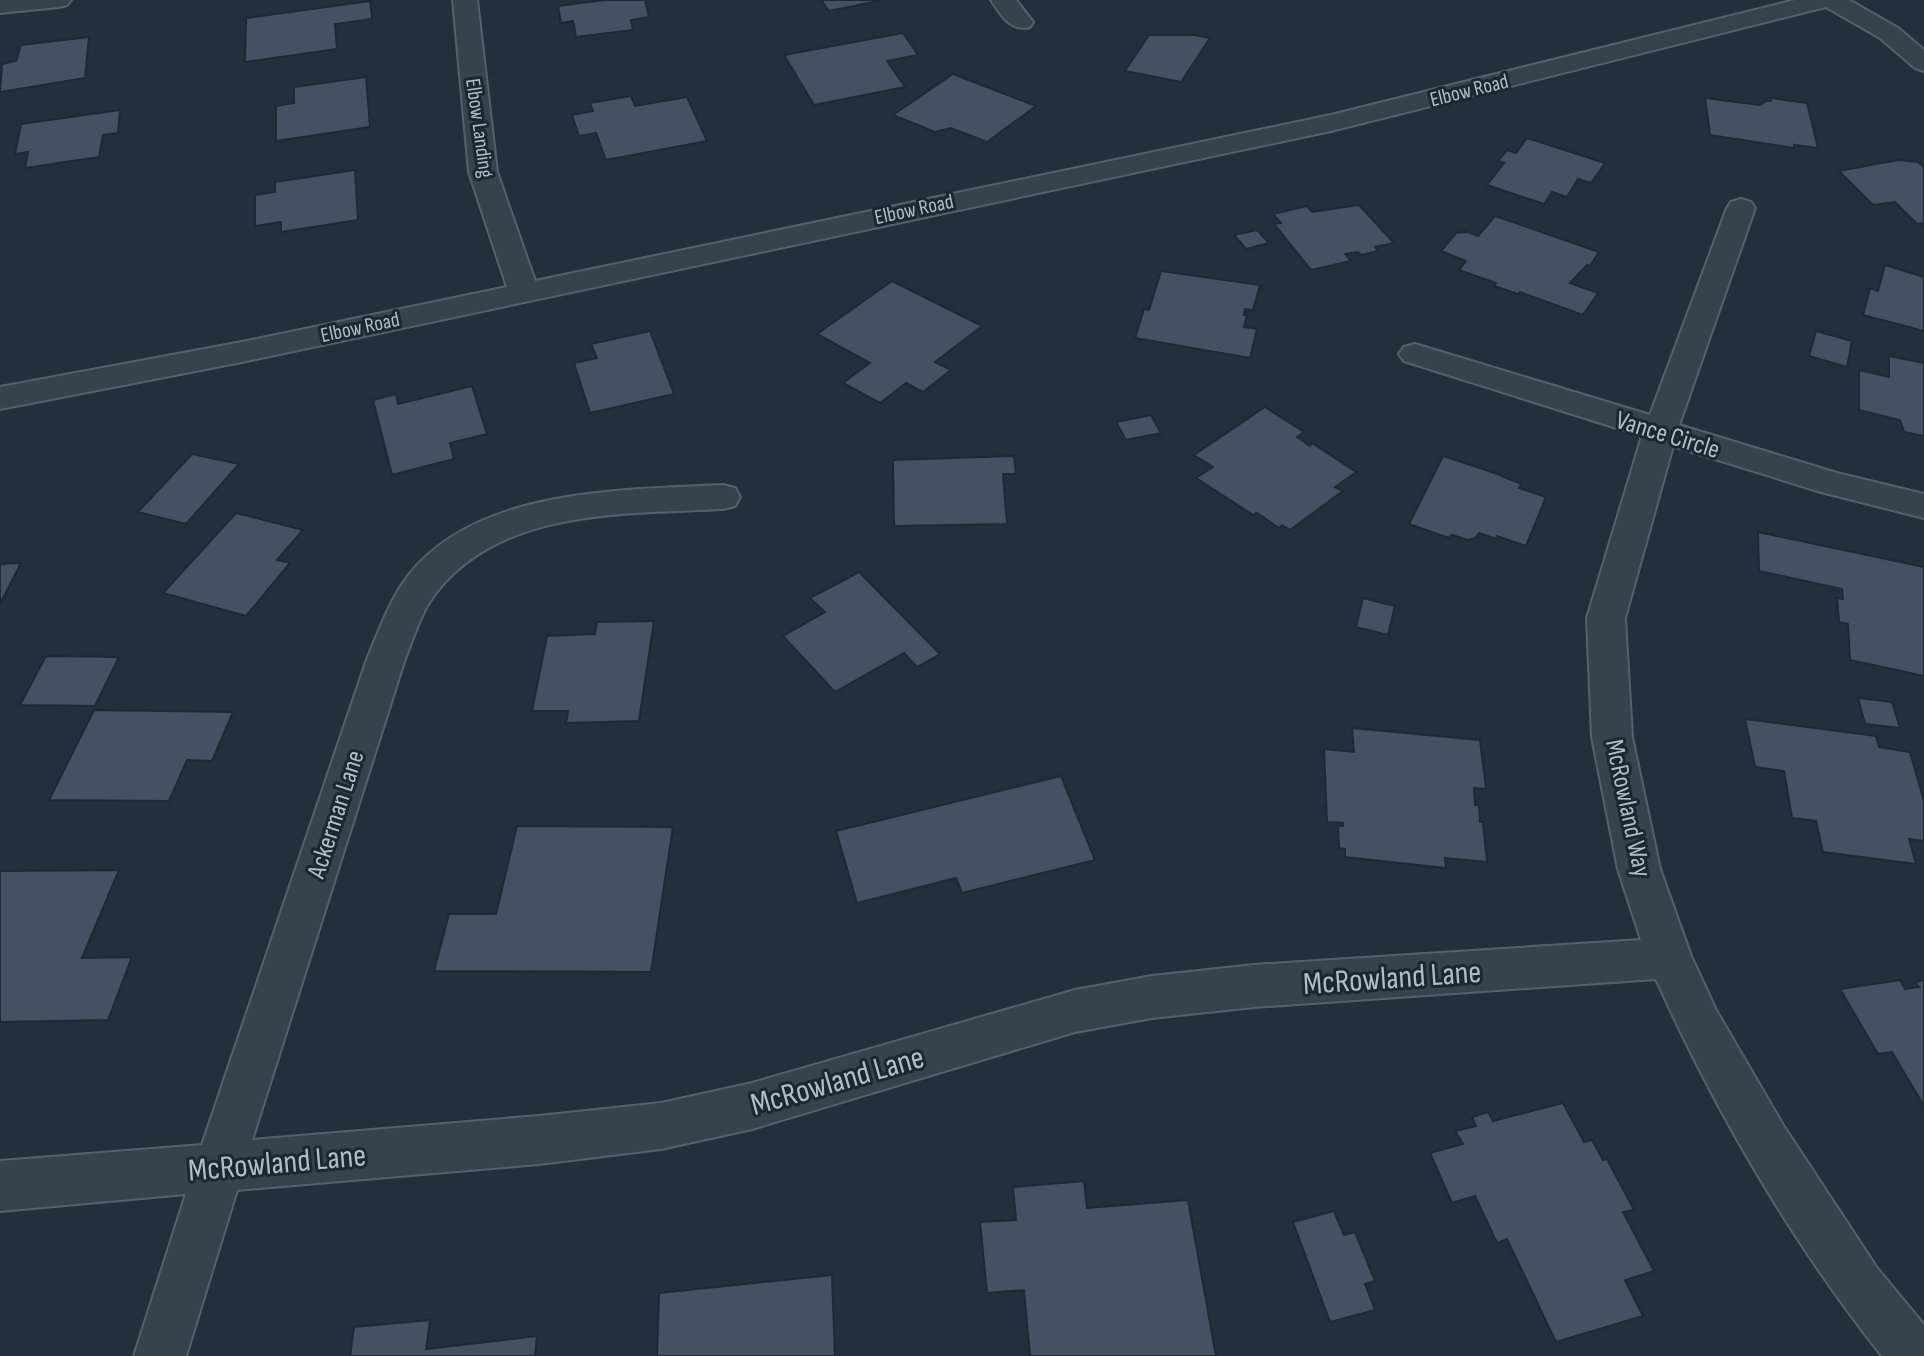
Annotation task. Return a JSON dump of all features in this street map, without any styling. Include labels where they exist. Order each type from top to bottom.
[{"type":"street","points":[[0,6],[59,0]]},
{"type":"street","name":"Elbow Landing","points":[[465,0],[483,172],[524,292]]},
{"type":"street","points":[[1003,0],[1021,22]]},
{"type":"street","name":"Elbow Road","points":[[0,398],[242,352],[1331,123],[1824,0]]},
{"type":"street","points":[[1832,0],[1889,33],[1924,62]]},
{"type":"street","name":"McRowland Way","points":[[1741,208],[1660,432],[1606,618],[1612,737],[1639,869],[1669,958],[1700,1025],[1766,1142],[1859,1286],[1916,1356]]},
{"type":"street","name":"Vance Circle","points":[[1415,354],[1833,484],[1924,506]]},
{"type":"street","name":"Ackerman Lane","points":[[160,1356],[219,1167],[385,662],[404,614],[428,577],[461,549],[505,525],[559,510],[723,497]]},
{"type":"street","name":"McRowland Lane","points":[[0,1186],[539,1140],[661,1126],[752,1106],[1074,1011],[1152,997],[1268,985],[1669,958]]},
{"type":"building","points":[[604,0],[645,0],[649,17],[631,20],[633,30],[576,37],[573,21],[561,23],[558,6]]},
{"type":"building","points":[[821,0],[883,0],[829,11]]},
{"type":"building","points":[[370,1],[372,19],[335,24],[337,49],[245,62],[246,18]]},
{"type":"building","points":[[903,33],[918,55],[887,61],[905,87],[814,105],[784,55]]},
{"type":"building","points":[[1149,35],[1194,35],[1210,38],[1181,82],[1125,71]]},
{"type":"building","points":[[89,37],[85,78],[0,92],[2,64],[16,61],[21,45]]},
{"type":"building","points":[[953,74],[1036,106],[987,142],[951,128],[935,132],[893,115]]},
{"type":"building","points":[[366,77],[370,127],[276,141],[276,106],[294,103],[294,87]]},
{"type":"building","points":[[631,96],[635,106],[687,97],[707,141],[606,160],[596,133],[579,136],[572,115],[593,111],[590,103]]},
{"type":"building","points":[[1705,98],[1760,105],[1771,101],[1771,98],[1807,103],[1818,148],[1794,145],[1794,148],[1710,135]]},
{"type":"building","points":[[120,110],[118,133],[103,135],[99,157],[25,168],[28,152],[15,154],[21,124]]},
{"type":"building","points":[[1527,138],[1605,163],[1591,183],[1578,179],[1567,197],[1552,192],[1544,204],[1487,185],[1504,163],[1498,161],[1507,150],[1516,153]]},
{"type":"building","points":[[1898,160],[1918,162],[1924,167],[1924,223],[1917,224],[1895,202],[1873,205],[1839,171]]},
{"type":"building","points":[[355,170],[358,220],[281,232],[281,222],[255,226],[255,195],[275,192],[275,182]]},
{"type":"building","points":[[1359,205],[1394,243],[1375,247],[1378,251],[1361,255],[1358,252],[1345,254],[1351,261],[1311,270],[1274,224],[1281,223],[1273,214],[1307,206],[1312,212]]},
{"type":"building","points":[[1495,216],[1599,252],[1590,266],[1587,265],[1570,283],[1598,293],[1583,315],[1520,292],[1518,294],[1494,286],[1496,283],[1459,270],[1466,261],[1441,251],[1456,233],[1468,232],[1478,236]]},
{"type":"building","points":[[1257,230],[1269,243],[1246,249],[1234,235]]},
{"type":"building","points":[[1885,265],[1924,277],[1924,331],[1863,315],[1870,288],[1878,291]]},
{"type":"building","points":[[1161,271],[1260,285],[1253,310],[1245,309],[1244,315],[1247,315],[1244,327],[1257,329],[1250,358],[1135,338],[1144,309],[1149,310]]},
{"type":"building","points":[[892,281],[982,326],[935,362],[951,370],[923,392],[906,383],[880,403],[843,383],[870,363],[817,334]]},
{"type":"building","points":[[650,331],[674,394],[590,413],[574,363],[597,358],[591,344]]},
{"type":"building","points":[[1816,331],[1852,341],[1847,367],[1809,356]]},
{"type":"building","points":[[1889,356],[1924,363],[1924,436],[1904,432],[1900,420],[1859,410],[1859,370],[1889,377]]},
{"type":"building","points":[[472,386],[487,434],[450,443],[454,459],[392,475],[373,400],[396,394],[398,404]]},
{"type":"building","points":[[1265,407],[1304,432],[1297,437],[1310,446],[1312,443],[1356,472],[1335,487],[1343,491],[1290,530],[1282,525],[1279,528],[1257,513],[1253,515],[1196,478],[1213,467],[1194,455]]},
{"type":"building","points":[[1151,415],[1161,433],[1126,440],[1116,422]]},
{"type":"building","points":[[192,454],[239,464],[186,524],[138,512]]},
{"type":"building","points":[[1014,456],[1016,474],[1003,474],[1007,524],[894,526],[893,460]]},
{"type":"building","points":[[1443,456],[1495,473],[1521,484],[1519,488],[1546,497],[1526,546],[1479,533],[1476,538],[1467,540],[1452,535],[1449,538],[1409,524]]},
{"type":"building","points":[[236,513],[303,530],[277,560],[290,563],[246,616],[163,593]]},
{"type":"building","points":[[1758,532],[1924,567],[1924,676],[1850,660],[1848,624],[1839,622],[1837,598],[1843,599],[1842,589],[1759,571]]},
{"type":"building","points":[[21,563],[0,604],[0,564]]},
{"type":"building","points":[[859,572],[940,654],[917,667],[904,653],[835,692],[783,636],[825,612],[810,598]]},
{"type":"building","points":[[1363,598],[1395,606],[1388,635],[1356,627]]},
{"type":"building","points":[[654,621],[639,721],[566,723],[568,711],[532,711],[547,636],[595,634],[597,622]]},
{"type":"building","points":[[46,656],[119,657],[95,706],[20,705]]},
{"type":"building","points":[[1858,698],[1892,702],[1900,728],[1865,724]]},
{"type":"building","points":[[94,710],[233,712],[212,761],[187,760],[169,801],[49,800]]},
{"type":"building","points":[[1745,719],[1876,736],[1879,747],[1910,752],[1924,801],[1924,841],[1909,839],[1916,864],[1823,852],[1816,821],[1792,818],[1784,771],[1755,767]]},
{"type":"building","points":[[1352,728],[1480,740],[1486,789],[1474,788],[1475,805],[1479,805],[1480,822],[1483,822],[1487,862],[1445,858],[1446,868],[1345,857],[1345,849],[1339,848],[1338,826],[1343,826],[1343,823],[1327,822],[1324,749],[1354,752]]},
{"type":"building","points":[[1061,776],[1095,860],[962,893],[956,878],[857,903],[836,831]]},
{"type":"building","points":[[517,826],[673,827],[651,972],[434,971],[449,914],[496,914]]},
{"type":"building","points":[[119,870],[82,958],[132,957],[108,1020],[0,1022],[0,871]]},
{"type":"building","points":[[1900,980],[1905,989],[1919,987],[1915,982],[1924,980],[1924,1106],[1892,1052],[1878,1054],[1840,989]]},
{"type":"building","points":[[1563,1103],[1584,1142],[1592,1140],[1603,1160],[1607,1159],[1634,1210],[1623,1212],[1654,1271],[1625,1280],[1643,1316],[1556,1342],[1507,1239],[1497,1243],[1475,1196],[1452,1203],[1430,1153],[1463,1144],[1455,1131],[1476,1126],[1472,1117],[1488,1112],[1493,1121]]},
{"type":"building","points":[[1084,1181],[1087,1208],[1188,1200],[1216,1356],[1030,1356],[1024,1290],[987,1293],[980,1222],[1016,1220],[1013,1187]]},
{"type":"building","points":[[1334,1211],[1344,1235],[1355,1232],[1375,1281],[1365,1284],[1375,1310],[1330,1322],[1293,1222]]},
{"type":"building","points":[[832,1275],[835,1356],[657,1356],[659,1293]]},
{"type":"building","points":[[430,1320],[426,1349],[537,1336],[535,1356],[350,1356],[354,1327]]}]
